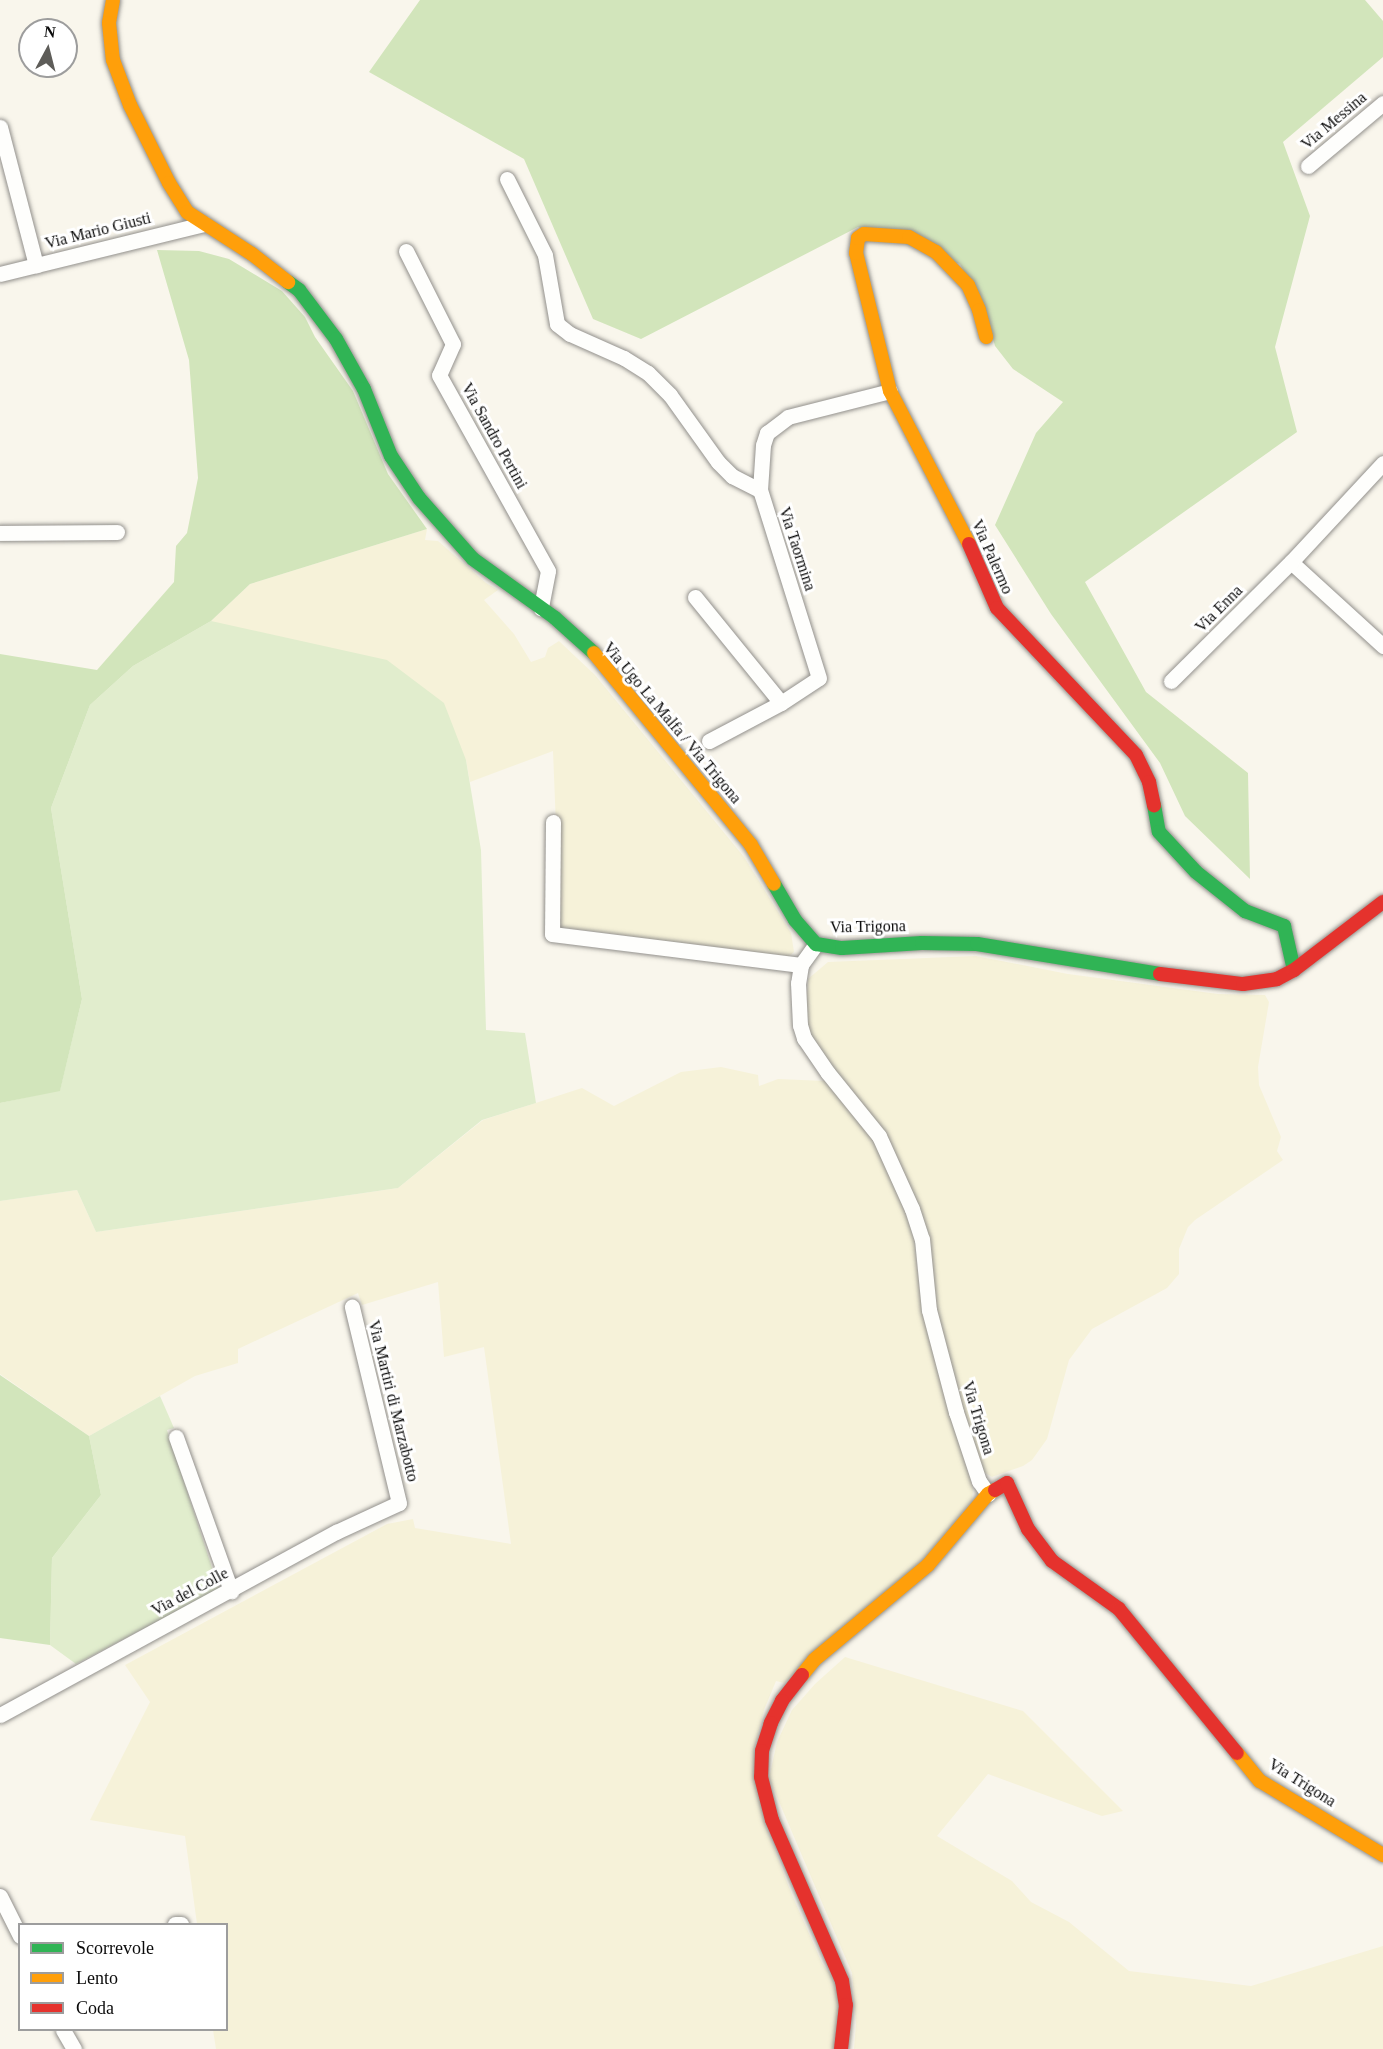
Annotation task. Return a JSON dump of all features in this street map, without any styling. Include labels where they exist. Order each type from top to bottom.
[{"type":"street","name":"Via Ugo La Malfa / Via Trigona","points":[[113,0],[109,23],[113,60],[130,105],[169,183],[187,212],[252,254],[299,290],[336,339],[364,390],[391,456],[419,498],[473,559],[541,608],[600,659],[751,844],[795,920],[816,944]]},
{"type":"street","name":"Via Messina","points":[[1308,166],[1383,103]]},
{"type":"street","points":[[0,128],[36,265]]},
{"type":"street","points":[[507,179],[545,255],[557,324],[570,334],[624,358],[648,373],[670,395],[718,462],[732,476],[759,490]]},
{"type":"street","name":"Via Mario Giusti","points":[[0,274],[204,225]]},
{"type":"street","name":"Via Palermo","points":[[986,338],[979,310],[968,285],[936,252],[909,237],[864,234],[858,238],[855,253],[890,391],[963,530],[997,608],[1136,755],[1149,782],[1159,832],[1196,872],[1225,897],[1245,911],[1284,926],[1294,970]]},
{"type":"street","name":"Via Sandro Pertini","points":[[406,251],[453,344],[439,375],[548,571],[541,608]]},
{"type":"street","name":"Via Taormina","points":[[709,741],[781,702],[819,678],[759,490],[763,445],[767,433],[788,417],[890,391]]},
{"type":"street","name":"Via Enna","points":[[1171,681],[1291,562],[1383,463]]},
{"type":"street","points":[[0,533],[117,532]]},
{"type":"street","points":[[1291,562],[1383,646]]},
{"type":"street","points":[[695,597],[781,702]]},
{"type":"street","points":[[553,822],[552,933],[801,965]]},
{"type":"street","name":"Via Trigona","points":[[1383,902],[1294,970],[1277,979],[1243,984],[1145,972],[977,944],[922,943],[842,948],[816,944],[801,965],[798,983],[800,1025],[804,1038],[828,1073],[879,1136],[912,1209],[922,1239],[929,1310],[956,1412],[979,1481],[988,1494],[1007,1483],[1028,1529],[1052,1561],[1119,1609],[1260,1781],[1383,1855]]},
{"type":"street","name":"Via Martiri di Marzabotto","points":[[352,1307],[399,1503]]},
{"type":"street","points":[[176,1437],[231,1591]]},
{"type":"street","points":[[842,2049],[846,2005],[842,1981],[772,1820],[761,1777],[762,1751],[771,1722],[782,1701],[814,1660],[928,1565],[988,1494]]},
{"type":"street","name":"Via del Colle","points":[[0,1715],[336,1532],[399,1503]]},
{"type":"street","points":[[0,1896],[18,1932]]},
{"type":"street","points":[[64,2031],[74,2049]]},
{"type":"shaded area","points":[[427,529],[425,540],[438,541],[486,583],[498,590],[484,600],[514,634],[531,662],[545,657],[548,648],[559,641],[595,675],[744,857],[791,933],[794,952],[788,957],[560,927],[553,751],[470,782],[466,760],[211,621],[250,584]]},
{"type":"shaded area","points":[[976,956],[1068,974],[1218,994],[1265,995],[1269,1002],[1258,1067],[1259,1085],[1281,1137],[1277,1151],[1283,1160],[1188,1227],[1179,1249],[1179,1274],[1167,1288],[1092,1329],[1069,1360],[1047,1439],[1032,1460],[1023,1466],[992,1477],[982,1471],[959,1400],[946,1351],[913,1195],[815,1045],[809,1033],[806,1008],[808,979],[828,962]]},
{"type":"shaded area","points":[[721,1067],[758,1075],[759,1086],[778,1079],[825,1081],[873,1138],[906,1213],[914,1240],[920,1293],[973,1489],[972,1500],[916,1569],[784,1683],[776,1681],[764,1710],[754,1749],[765,1825],[822,1963],[834,1980],[839,2000],[834,2049],[216,2049],[213,2031],[228,2031],[228,1923],[197,1923],[185,1836],[90,1820],[150,1702],[125,1665],[387,1524],[413,1519],[415,1528],[511,1544],[484,1347],[444,1357],[438,1282],[362,1305],[358,1293],[238,1349],[238,1363],[195,1376],[89,1436],[0,1374],[0,1201],[77,1190],[96,1232],[398,1188],[483,1120],[582,1088],[614,1106],[681,1072]]},
{"type":"shaded area","points":[[845,1657],[1023,1711],[1123,1811],[1102,1816],[988,1774],[937,1836],[1012,1881],[1031,1902],[1069,1922],[1129,1971],[1251,1986],[1383,1946],[1383,2049],[854,2049],[856,2024],[852,1973],[769,1778],[777,1742],[792,1710],[815,1684]]},
{"type":"green space","points":[[420,0],[1365,0],[1383,21],[1383,57],[1283,142],[1310,216],[1275,347],[1297,432],[1085,582],[1146,692],[1248,773],[1250,879],[1185,816],[1160,763],[1051,614],[995,525],[1036,433],[1063,402],[1013,369],[995,346],[984,308],[960,264],[858,227],[641,339],[593,319],[524,159],[369,72]]},
{"type":"green space","points":[[157,250],[199,251],[229,259],[282,291],[305,317],[315,337],[353,391],[388,474],[427,529],[250,584],[211,621],[133,666],[90,705],[51,808],[82,999],[60,1091],[0,1103],[0,654],[97,670],[174,582],[176,546],[187,533],[198,478],[189,360]]},
{"type":"green space","points":[[211,621],[387,660],[444,703],[466,760],[481,850],[486,1030],[525,1033],[536,1103],[482,1120],[398,1188],[96,1232],[77,1190],[0,1201],[0,1103],[60,1090],[82,999],[51,808],[90,705],[133,666]]},
{"type":"green space","points":[[0,1375],[89,1436],[101,1495],[52,1558],[50,1645],[0,1638]]},
{"type":"green space","points":[[160,1396],[174,1428],[167,1430],[219,1589],[76,1664],[50,1645],[52,1558],[101,1495],[89,1436]]},
{"type":"traffic: fast","points":[[288,282],[299,290],[336,339],[364,389],[391,456],[419,498],[473,559],[555,618],[594,653]]},
{"type":"traffic: fast","points":[[1154,805],[1159,832],[1196,872],[1245,911],[1284,926],[1294,970]]},
{"type":"traffic: fast","points":[[774,884],[795,920],[816,944],[842,948],[922,943],[977,944],[1160,974]]},
{"type":"traffic: slow","points":[[113,0],[109,23],[113,60],[130,105],[169,183],[187,212],[252,254],[288,282]]},
{"type":"traffic: slow","points":[[969,544],[890,391],[856,253],[858,238],[864,234],[909,237],[936,252],[968,285],[979,310],[986,337]]},
{"type":"traffic: slow","points":[[594,653],[751,845],[774,884]]},
{"type":"traffic: slow","points":[[802,1675],[814,1660],[928,1565],[988,1494],[995,1490]]},
{"type":"traffic: slow","points":[[1237,1753],[1260,1781],[1383,1855]]},
{"type":"traffic: jam","points":[[969,544],[997,608],[1136,755],[1149,782],[1154,805]]},
{"type":"traffic: jam","points":[[1160,974],[1243,984],[1277,979],[1294,970],[1383,902]]},
{"type":"traffic: jam","points":[[995,1490],[1007,1483],[1028,1529],[1052,1561],[1119,1609],[1237,1753]]},
{"type":"traffic: jam","points":[[802,1675],[782,1701],[771,1723],[762,1751],[761,1777],[772,1820],[842,1981],[846,2005],[841,2049]]}]
